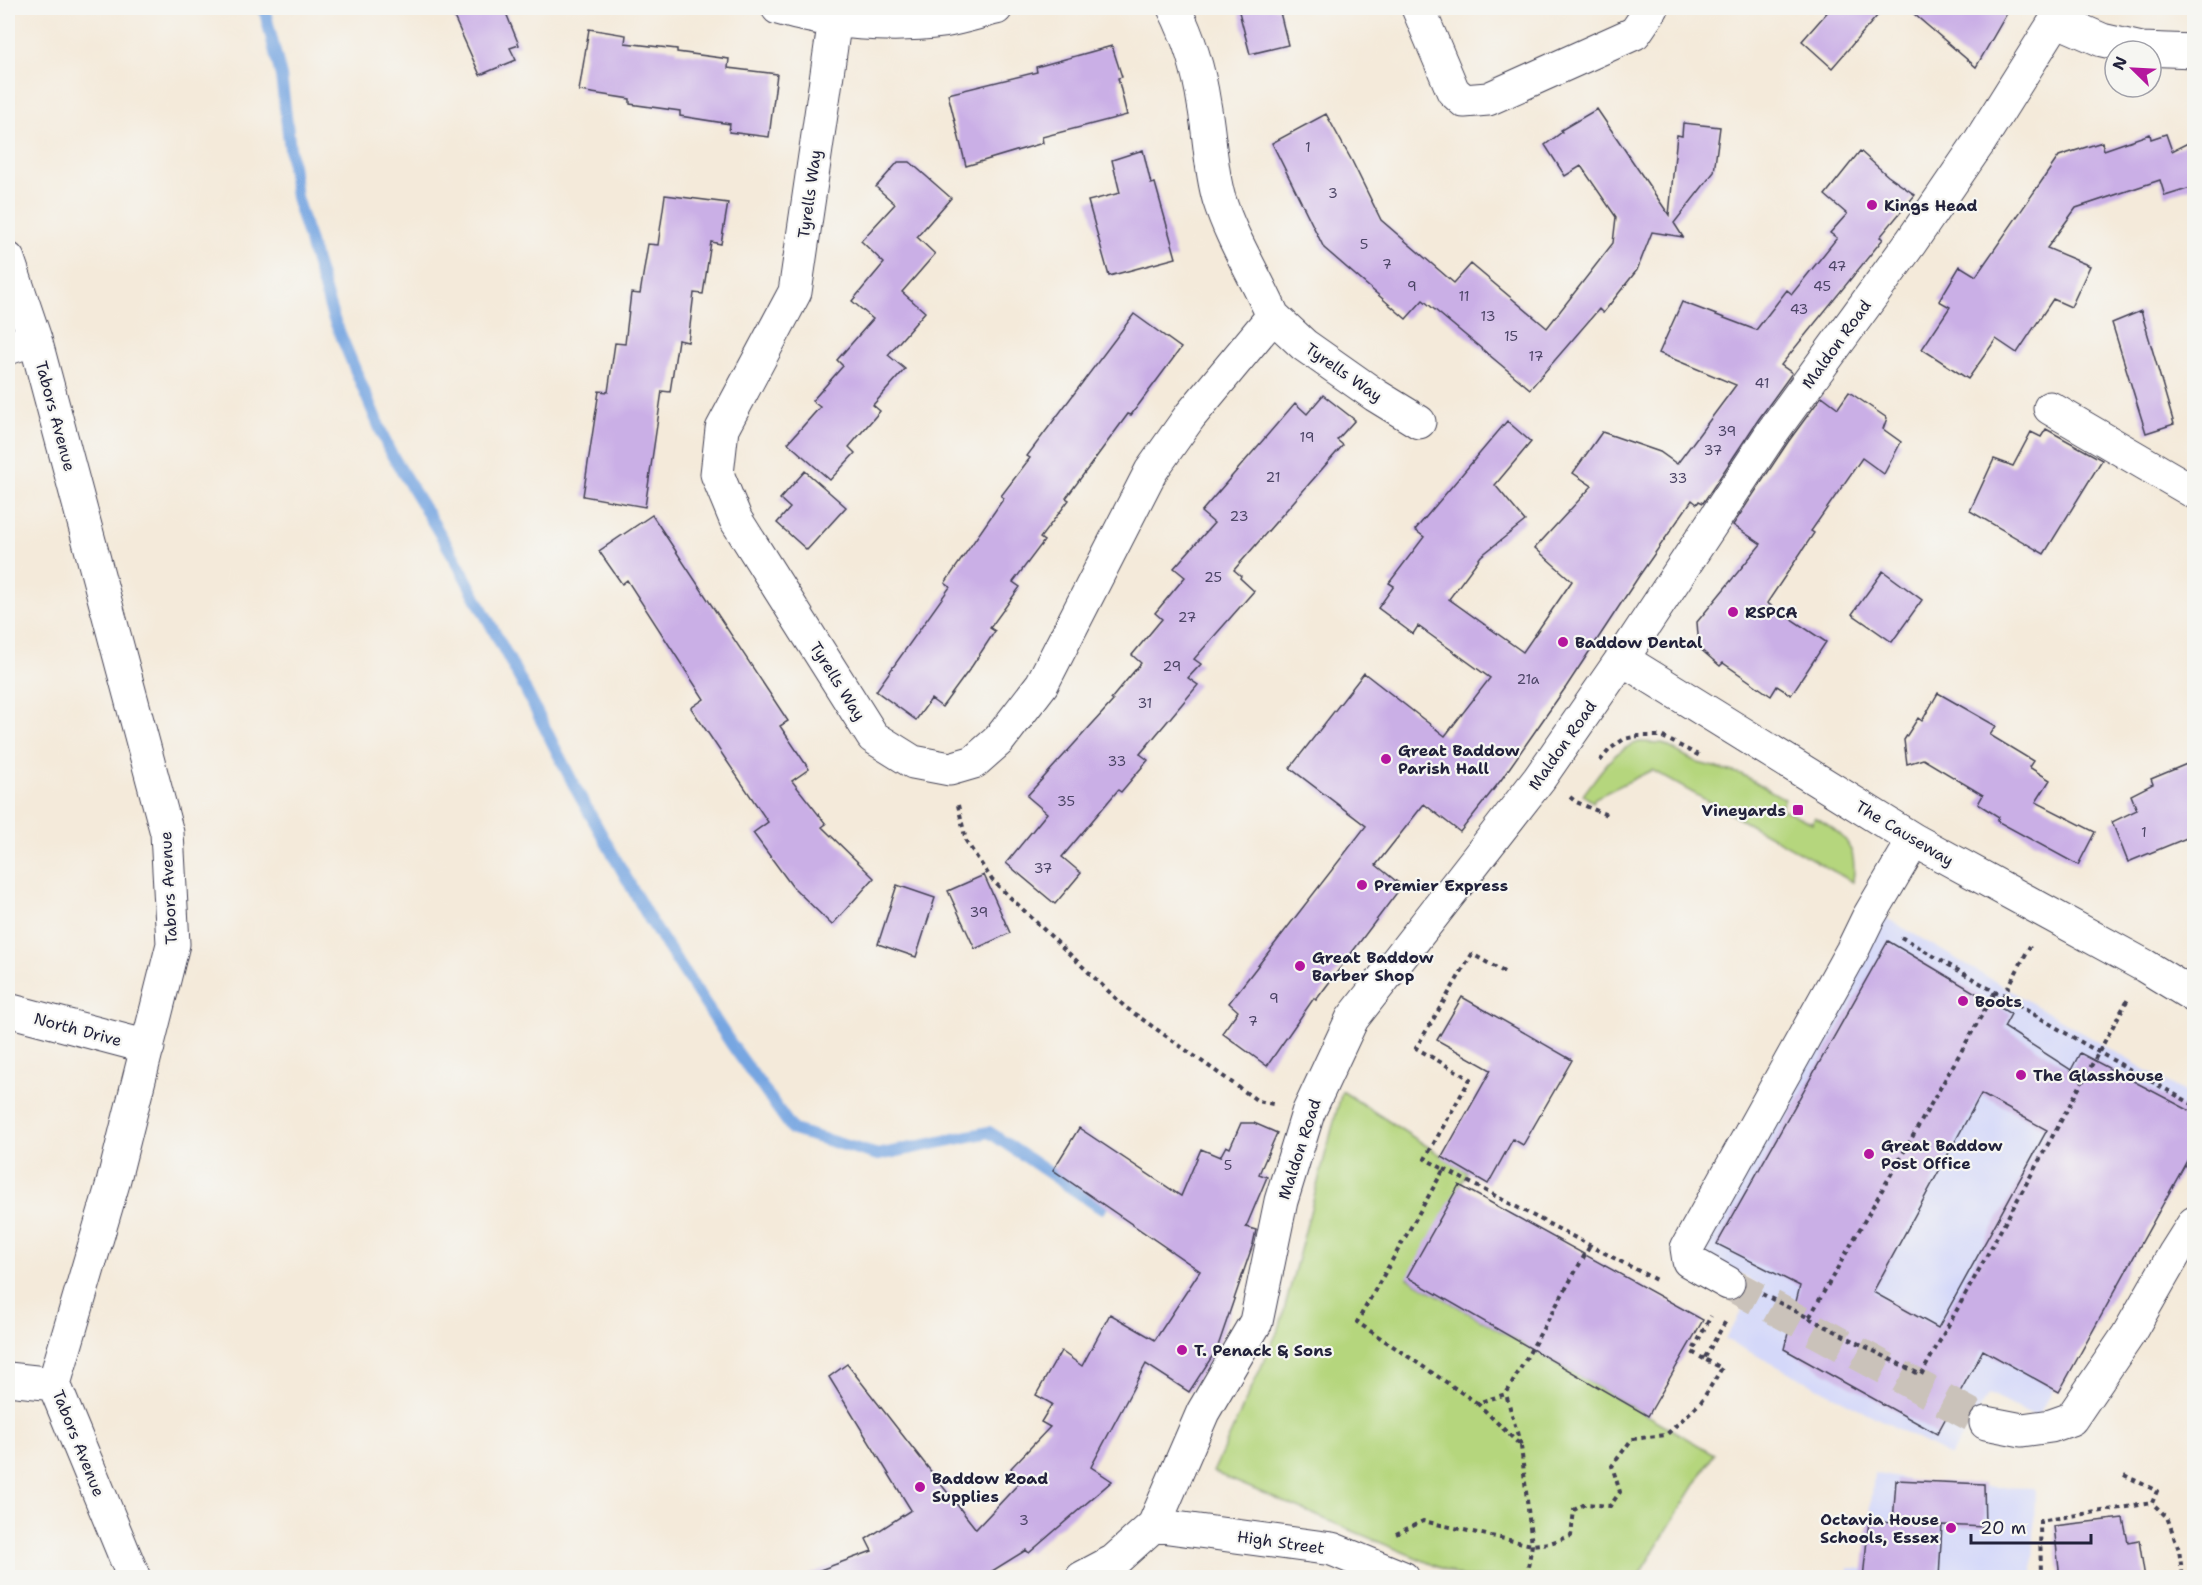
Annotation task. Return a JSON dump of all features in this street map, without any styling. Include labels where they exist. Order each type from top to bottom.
[{"type":"street","points":[[778,8],[834,19],[892,25],[943,21],[994,8]]},
{"type":"street","name":"Tyrells Way","points":[[1174,8],[1193,55],[1204,104],[1219,198],[1233,236],[1273,316],[1304,345],[1375,396],[1419,422]]},
{"type":"street","points":[[1418,8],[1453,91],[1464,101],[1488,99],[1635,33],[1652,8]]},
{"type":"street","points":[[2059,14],[2102,40],[2142,48],[2194,51]]},
{"type":"street","name":"Maldon Road","points":[[1154,1524],[1203,1412],[1256,1322],[1281,1202],[1308,1113],[1352,1019],[1532,788],[1622,659],[1773,431],[1911,242],[1980,141],[2059,14]]},
{"type":"street","name":"Tyrells Way","points":[[834,19],[795,292],[722,429],[717,474],[735,520],[873,737],[913,762],[950,769]]},
{"type":"street","name":"Tabors Avenue","points":[[8,259],[21,344],[167,833],[173,944],[113,1183],[54,1384],[134,1578]]},
{"type":"street","points":[[950,769],[974,762],[999,740],[1042,684],[1151,471],[1190,416],[1273,316]]},
{"type":"street","points":[[2050,408],[2194,492]]},
{"type":"street","name":"The Causeway","points":[[1622,659],[1914,840],[2193,993]]},
{"type":"street","points":[[1739,1296],[1689,1261],[1687,1248],[1852,951],[1868,918],[1914,840]]},
{"type":"street","name":"North Drive","points":[[8,1010],[148,1047]]},
{"type":"street","points":[[1986,1423],[2022,1430],[2051,1426],[2071,1419],[2128,1335],[2194,1223]]},
{"type":"street","points":[[8,1379],[54,1384]]},
{"type":"street","points":[[1082,1578],[1114,1561],[1154,1524]]},
{"type":"street","name":"High Street","points":[[1154,1524],[1332,1549],[1403,1578]]},
{"type":"path","points":[[1597,765],[1610,749],[1624,739],[1638,736],[1661,736],[1702,758]]},
{"type":"path","points":[[950,769],[966,841],[992,880],[1125,1006],[1258,1101],[1308,1113]]},
{"type":"path","points":[[1571,798],[1577,790]]},
{"type":"path","points":[[1576,802],[1607,814]]},
{"type":"path","points":[[2002,997],[2047,914]]},
{"type":"path","points":[[1868,918],[2002,997],[2194,1105]]},
{"type":"path","points":[[1504,972],[1472,954],[1416,1048],[1470,1079],[1425,1158],[1663,1283]]},
{"type":"path","points":[[1704,1359],[1739,1296],[1809,1318],[1921,1375],[2100,1053],[2145,966]]},
{"type":"path","points":[[1809,1318],[1995,992]]},
{"type":"path","points":[[1444,1169],[1357,1322],[1477,1403],[1521,1446]]},
{"type":"path","points":[[1477,1403],[1506,1394],[1591,1244]]},
{"type":"path","points":[[1388,1538],[1423,1521],[1532,1545],[1550,1543],[1571,1536],[1574,1510],[1585,1504],[1610,1506],[1620,1491],[1612,1466],[1632,1439],[1666,1436],[1701,1402],[1722,1368],[1692,1352],[1714,1312]]},
{"type":"path","points":[[1506,1394],[1521,1446],[1532,1545],[1526,1578]]},
{"type":"path","points":[[2124,1475],[2157,1491],[2152,1503]]},
{"type":"path","points":[[2041,1578],[2040,1521],[2152,1503]]},
{"type":"path","points":[[2152,1503],[2167,1517],[2179,1550],[2183,1578]]},
{"type":"shaded area","points":[[1883,916],[2194,1098],[2194,1127],[2037,1418],[1989,1394],[1950,1456],[1725,1339],[1758,1284],[1697,1250]]},
{"type":"shaded area","name":"Octavia House Schools, Essex","points":[[1874,1473],[1931,1485],[2035,1488],[2033,1577],[1847,1578],[1848,1568],[1865,1569]]},
{"type":"green space","points":[[1639,742],[1662,743],[1698,763],[1741,774],[1785,799],[1780,808],[1812,823],[1815,817],[1825,823],[1842,836],[1851,850],[1854,869],[1853,882],[1652,770],[1595,798],[1593,802],[1583,795],[1613,757]]},
{"type":"green space","points":[[1342,1091],[1467,1172],[1408,1278],[1714,1454],[1637,1578],[1462,1577],[1213,1472],[1280,1326]]},
{"type":"building","points":[[450,8],[504,8],[519,45],[510,48],[516,60],[480,75]]},
{"type":"building","points":[[1238,8],[1279,8],[1288,45],[1250,54]]},
{"type":"building","points":[[1831,8],[1884,8],[1832,68],[1802,41]]},
{"type":"building","points":[[1907,8],[2010,8],[1976,67]]},
{"type":"building","points":[[589,29],[626,35],[625,43],[677,49],[677,52],[729,59],[728,68],[777,74],[769,137],[729,132],[730,124],[680,116],[680,111],[630,104],[630,99],[579,91]]},
{"type":"building","points":[[1112,46],[1122,77],[1118,78],[1127,115],[1042,137],[1043,143],[966,166],[948,94],[1037,72],[1036,67]]},
{"type":"building","points":[[1597,109],[1669,215],[1677,135],[1682,136],[1683,123],[1720,127],[1714,172],[1674,223],[1683,237],[1652,232],[1637,270],[1603,313],[1599,309],[1530,389],[1423,300],[1406,319],[1324,248],[1272,143],[1326,114],[1381,220],[1454,283],[1471,264],[1547,328],[1613,243],[1616,217],[1581,166],[1565,176],[1545,145],[1562,132],[1561,130]]},
{"type":"building","points":[[2150,134],[2151,139],[2166,134],[2172,151],[2194,140],[2194,187],[2165,196],[2160,180],[2076,208],[2047,248],[2090,266],[2071,307],[2053,299],[2017,353],[1996,339],[1968,379],[1922,349],[1950,307],[1939,301],[1960,266],[1976,276],[2059,156],[2102,142],[2104,150]]},
{"type":"building","points":[[1143,150],[1151,184],[1155,183],[1176,258],[1109,276],[1088,201],[1120,193],[1112,160]]},
{"type":"building","points":[[1860,151],[1888,176],[1915,195],[1880,237],[1883,239],[1781,365],[1792,373],[1703,503],[1699,501],[1697,504],[1692,500],[1566,687],[1501,780],[1460,832],[1424,804],[1376,865],[1402,886],[1316,1000],[1314,998],[1267,1066],[1222,1033],[1238,1011],[1229,1003],[1366,826],[1290,768],[1364,673],[1445,736],[1490,678],[1418,626],[1413,634],[1378,608],[1394,586],[1389,583],[1424,537],[1415,530],[1507,421],[1531,442],[1495,485],[1525,521],[1481,556],[1449,599],[1523,652],[1572,581],[1535,548],[1592,486],[1573,473],[1602,432],[1660,452],[1677,464],[1736,385],[1659,353],[1682,302],[1756,330],[1787,290],[1792,294],[1837,238],[1830,233],[1847,214],[1825,195]]},
{"type":"building","points":[[898,162],[910,162],[951,198],[917,237],[935,254],[902,292],[925,312],[888,355],[905,369],[873,405],[880,411],[849,447],[855,453],[830,480],[788,443],[820,407],[812,401],[843,366],[837,360],[873,319],[852,301],[884,263],[861,241],[895,204],[876,187]]},
{"type":"building","points":[[665,195],[728,203],[721,244],[711,242],[703,294],[694,293],[688,342],[678,340],[670,392],[662,391],[645,507],[583,496],[599,391],[608,392],[615,343],[625,344],[631,293],[640,294],[648,244],[658,245]]},
{"type":"building","points":[[2141,311],[2174,424],[2146,433],[2112,323]]},
{"type":"building","points":[[1134,314],[1181,348],[1131,415],[1128,414],[1066,498],[1069,500],[1040,538],[1044,541],[1013,582],[1020,587],[990,628],[995,631],[972,666],[942,707],[931,699],[916,720],[876,691],[950,587],[945,583],[1004,498],[1001,496],[1030,458],[1027,456]]},
{"type":"building","points":[[1849,392],[1887,418],[1883,429],[1901,442],[1884,474],[1862,458],[1811,531],[1814,533],[1767,603],[1826,642],[1791,695],[1777,686],[1771,696],[1723,663],[1720,666],[1699,648],[1697,622],[1761,544],[1733,525],[1788,442],[1822,396],[1838,408]]},
{"type":"building","points":[[1323,395],[1355,420],[1337,440],[1343,445],[1234,570],[1254,591],[1194,659],[1201,664],[1188,678],[1198,685],[1140,754],[1148,760],[1121,792],[1118,790],[1062,857],[1081,873],[1055,904],[1006,863],[1047,813],[1027,796],[1113,701],[1111,699],[1141,663],[1132,655],[1162,619],[1155,613],[1185,577],[1174,568],[1214,523],[1201,512],[1295,403],[1307,414]]},
{"type":"building","points":[[2046,429],[2102,460],[2044,554],[1970,511],[1994,459],[2013,466],[2031,432],[2041,437]]},
{"type":"building","points":[[805,471],[846,507],[807,550],[777,523],[790,508],[780,499]]},
{"type":"building","points":[[652,515],[788,721],[780,726],[809,769],[792,781],[826,824],[822,827],[874,878],[832,925],[792,886],[753,833],[768,822],[691,708],[704,699],[627,580],[622,584],[599,551]]},
{"type":"building","points":[[1883,571],[1922,600],[1892,642],[1852,614]]},
{"type":"building","points":[[1938,693],[1996,726],[1990,735],[2033,761],[2029,767],[2050,780],[2036,802],[2095,832],[2078,865],[1997,821],[1999,817],[1978,804],[1983,795],[1923,759],[1907,764],[1904,740],[1918,718],[1922,721]]},
{"type":"building","points":[[2194,761],[2194,835],[2128,862],[2112,822],[2137,810],[2131,795],[2153,784],[2151,779]]},
{"type":"building","points":[[984,875],[1010,933],[975,949],[948,891]]},
{"type":"building","points":[[897,885],[935,898],[916,957],[878,944]]},
{"type":"building","points":[[1888,941],[2011,1014],[2004,1027],[2071,1070],[2080,1053],[2194,1113],[2194,1148],[2059,1392],[1983,1350],[1937,1434],[1784,1349],[1800,1286],[1717,1244]],"holes":[[[1981,1094],[2047,1130],[1938,1328],[1873,1292]]]},
{"type":"building","points":[[1462,997],[1572,1060],[1523,1145],[1513,1139],[1488,1184],[1442,1157],[1491,1070],[1437,1040]]},
{"type":"building","points":[[1241,1123],[1254,1123],[1277,1133],[1259,1174],[1267,1177],[1246,1227],[1256,1230],[1253,1244],[1217,1349],[1189,1392],[1146,1364],[1091,1467],[1112,1481],[1029,1553],[1026,1550],[981,1578],[809,1578],[809,1574],[872,1551],[866,1539],[911,1510],[829,1377],[847,1364],[976,1529],[1022,1480],[1011,1468],[1050,1427],[1041,1422],[1052,1404],[1036,1395],[1061,1351],[1082,1366],[1110,1314],[1155,1340],[1200,1271],[1053,1170],[1079,1128],[1181,1196],[1201,1149],[1220,1157],[1226,1146],[1230,1148]]},
{"type":"building","points":[[1459,1185],[1703,1320],[1648,1416],[1407,1277]]},
{"type":"building","points":[[1896,1480],[1984,1484],[1985,1527],[1942,1525],[1939,1578],[1863,1578],[1869,1521],[1893,1523]]},
{"type":"building","points":[[2123,1518],[2128,1542],[2139,1540],[2145,1578],[2060,1578],[2054,1526]]},
{"type":"waterway","points":[[264,8],[281,76],[296,197],[333,317],[389,450],[454,557],[577,791],[650,920],[732,1045],[793,1130],[878,1155],[989,1132],[1101,1208]]},
{"type":"tunnel","points":[[1728,1283],[1986,1423]]},
{"type":"place","name":"Kings Head","points":[[1872,205]]},
{"type":"place","name":"RSPCA","points":[[1733,612]]},
{"type":"place","name":"Baddow Dental","points":[[1563,642]]},
{"type":"place","name":"Great Baddow Parish Hall","points":[[1386,759]]},
{"type":"place","name":"Vineyards","points":[[1798,810]]},
{"type":"place","name":"Premier Express","points":[[1362,885]]},
{"type":"place","name":"Great Baddow Barber Shop","points":[[1300,966]]},
{"type":"place","name":"Boots","points":[[1963,1001]]},
{"type":"place","name":"The Glasshouse","points":[[2021,1075]]},
{"type":"place","name":"Great Baddow Post Office","points":[[1869,1154]]},
{"type":"place","name":"T. Penack & Sons","points":[[1182,1350]]},
{"type":"place","name":"Baddow Road Supplies","points":[[920,1487]]},
{"type":"place","name":"Octavia House Schools, Essex","points":[[1951,1528]]}]
